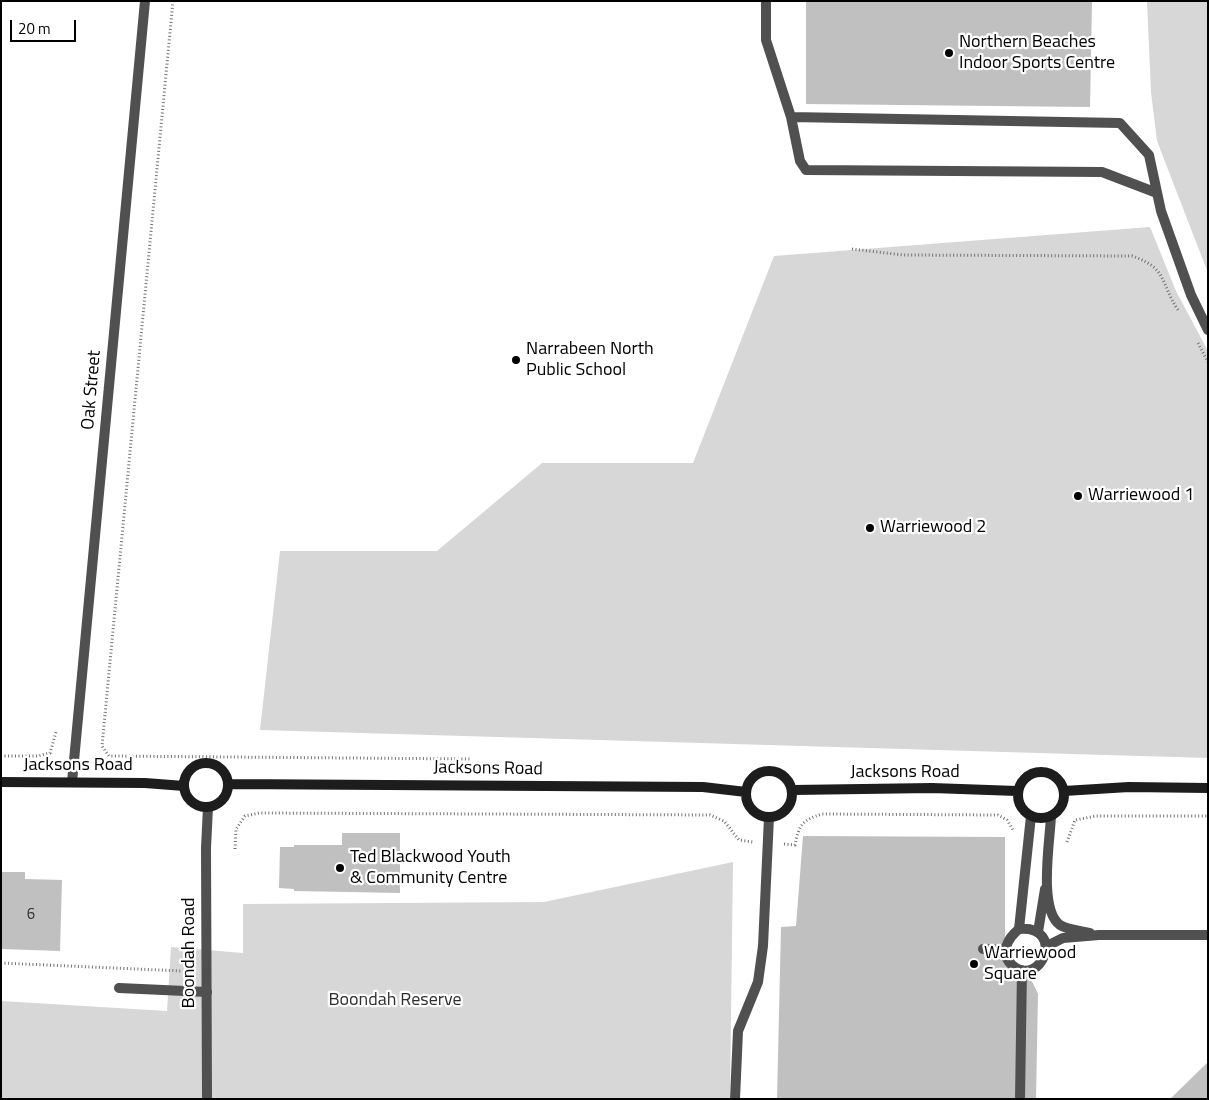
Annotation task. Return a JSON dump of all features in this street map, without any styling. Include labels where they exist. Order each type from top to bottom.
[{"type":"street","name":"Oak Street","points":[[72,782],[145,1]]},
{"type":"street","points":[[766,1],[766,40],[791,117],[800,161],[806,170],[1102,172],[1157,194]]},
{"type":"street","points":[[791,117],[1120,123],[1149,155],[1161,211],[1191,295],[1208,330]]},
{"type":"street","points":[[202,763],[210,763],[223,770],[228,784],[224,798],[219,804],[208,807],[193,803],[188,798],[184,786],[190,769],[202,763]]},
{"type":"street","points":[[768,770],[777,771],[784,776],[793,790],[789,805],[784,812],[769,817],[762,816],[750,806],[746,792],[753,777],[768,770]]},
{"type":"street","points":[[1036,772],[1046,772],[1054,775],[1064,791],[1064,801],[1059,810],[1051,816],[1041,818],[1031,816],[1020,806],[1017,791],[1027,775],[1036,772]]},
{"type":"street","name":"Jacksons Road","points":[[1,782],[72,782],[184,786]]},
{"type":"street","name":"Jacksons Road","points":[[228,784],[703,787],[746,792]]},
{"type":"street","points":[[1064,791],[1129,787],[1208,788]]},
{"type":"street","name":"Jacksons Road","points":[[793,790],[932,788],[1017,791]]},
{"type":"street","name":"Boondah Road","points":[[206,1099],[206,848],[208,807]]},
{"type":"street","points":[[1019,929],[1031,816]]},
{"type":"street","points":[[1038,932],[1046,880],[1051,816]]},
{"type":"street","points":[[735,1099],[738,1031],[758,982],[763,946],[769,817]]},
{"type":"street","points":[[1046,880],[1052,916],[1061,926],[1099,935]]},
{"type":"street","points":[[1029,928],[1038,932],[1047,946],[1046,955],[1041,964],[1032,969],[1022,970],[1013,966],[1007,959],[1005,950],[1009,937],[1019,929],[1029,928]]},
{"type":"street","points":[[1047,946],[1063,938],[1099,935],[1208,935]]},
{"type":"street","points":[[983,949],[1005,950]]},
{"type":"street","points":[[1020,1099],[1022,970]]},
{"type":"street","points":[[119,988],[207,992]]},
{"type":"path","points":[[173,1],[102,746],[109,756],[470,759]]},
{"type":"path","points":[[852,249],[902,255],[1132,256],[1148,261],[1160,273],[1180,312]]},
{"type":"path","points":[[1196,339],[1208,362]]},
{"type":"path","points":[[1,756],[38,756],[50,753],[56,732]]},
{"type":"path","points":[[235,849],[236,829],[245,816],[259,813],[710,815],[724,821],[739,840],[768,844],[795,844],[798,829],[807,819],[822,814],[998,816],[1007,820],[1013,829],[1014,841],[1028,842]]},
{"type":"path","points":[[1049,844],[1066,845],[1075,820],[1096,816],[1208,816]]},
{"type":"path","points":[[1,963],[182,970]]},
{"type":"green space","points":[[1147,1],[1208,1],[1208,273],[1157,141],[1151,92]]},
{"type":"green space","points":[[1150,227],[1176,291],[1208,351],[1208,758],[260,730],[280,551],[437,551],[542,463],[693,463],[774,256]]},
{"type":"green space","name":"Boondah Reserve","points":[[733,862],[730,1099],[1,1099],[1,1001],[167,1011],[171,947],[243,953],[243,904],[544,902]]},
{"type":"building","name":"Northern Beaches Indoor Sports Centre","points":[[806,1],[1092,1],[1090,107],[806,104]]},
{"type":"building","name":"Ted Blackwood Youth & Community Centre","points":[[342,833],[400,833],[400,893],[294,891],[294,889],[279,888],[280,847],[294,847],[294,845],[342,845]]},
{"type":"building","points":[[803,836],[1005,837],[1005,959],[1014,970],[1029,975],[1038,994],[1036,1099],[777,1099],[781,927],[796,926]]},
{"type":"building","points":[[1,872],[25,872],[25,879],[62,880],[60,951],[1,949]]},
{"type":"building","points":[[1208,1062],[1208,1099],[1170,1099]]},
{"type":"place","name":"Northern Beaches Indoor Sports Centre","points":[[949,53]]},
{"type":"place","name":"Narrabeen North Public School","points":[[516,360]]},
{"type":"place","name":"Warriewood 1","points":[[1078,496]]},
{"type":"place","name":"Warriewood 2","points":[[870,528]]},
{"type":"place","name":"Ted Blackwood Youth & Community Centre","points":[[340,868]]},
{"type":"place","name":"Warriewood Square","points":[[974,964]]}]
